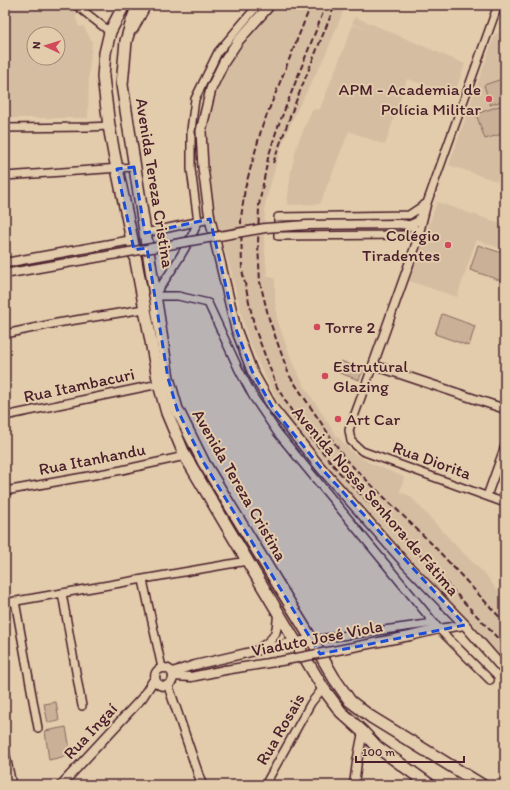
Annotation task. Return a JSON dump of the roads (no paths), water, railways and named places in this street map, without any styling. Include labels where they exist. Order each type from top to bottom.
[{"type":"highway","name":"Avenida Tereza Cristina","points":[[124,5],[110,32],[105,52],[103,78],[109,126],[117,168],[159,384],[167,413],[184,456],[248,561],[294,642],[323,688],[340,712],[363,732],[377,747],[430,785]]},
{"type":"highway","name":"Avenida Tereza Cristina","points":[[138,5],[126,41],[122,85],[168,378],[177,409],[204,463],[334,678],[350,701],[371,717],[482,785]]},
{"type":"main road","name":"Avenida Tereza Cristina","points":[[110,32],[119,5]]},
{"type":"main road","name":"Avenida Tereza Cristina","points":[[126,41],[146,5]]},
{"type":"main road","name":"Avenida Nossa Senhora de Fátima","points":[[270,5],[238,41],[224,62],[210,88],[202,130],[203,168],[210,219],[236,329],[252,371],[273,408],[332,480],[405,563],[465,625],[505,671]]},
{"type":"street","points":[[76,5],[110,32]]},
{"type":"street","points":[[155,295],[191,239],[198,222],[191,169],[191,130],[195,99],[218,52],[258,5]]},
{"type":"street","points":[[498,5],[427,203],[418,239],[373,365],[505,409]]},
{"type":"street","points":[[5,128],[82,128],[109,126]]},
{"type":"street","points":[[5,176],[134,167]]},
{"type":"street","points":[[418,239],[406,235],[278,236],[278,217],[409,215],[427,203]]},
{"type":"street","points":[[7,273],[265,228],[307,225],[405,224],[418,221],[427,203]]},
{"type":"street","points":[[145,233],[210,219]]},
{"type":"street","points":[[405,224],[415,228],[418,239]]},
{"type":"street","points":[[5,263],[132,240]]},
{"type":"street","points":[[155,295],[178,296],[208,303],[239,370],[254,398],[277,432],[436,626],[490,680]]},
{"type":"street","points":[[5,334],[144,309]]},
{"type":"street","name":"Rua Diorita","points":[[373,365],[349,430],[351,441],[362,451],[505,503]]},
{"type":"street","name":"Rua Itambacuri","points":[[5,416],[159,384]]},
{"type":"street","points":[[487,496],[505,446]]},
{"type":"street","name":"Rua Itanhandu","points":[[5,491],[122,470],[184,456]]},
{"type":"street","points":[[5,603],[248,561]]},
{"type":"street","points":[[143,580],[162,668]]},
{"type":"street","points":[[62,593],[82,706]]},
{"type":"street","points":[[15,602],[38,728]]},
{"type":"street","points":[[256,651],[269,642],[277,632],[278,614]]},
{"type":"street","name":"Viaduto José Viola","points":[[173,674],[191,676],[281,661],[410,636],[436,626],[465,625]]},
{"type":"street","points":[[173,674],[195,665],[294,642],[436,626]]},
{"type":"street","points":[[173,674],[168,669],[162,668],[156,672],[155,678],[156,681],[164,686],[202,785]]},
{"type":"street","points":[[164,686],[172,681],[173,674]]},
{"type":"street","name":"Rua Ingaí","points":[[61,785],[142,698],[155,678]]},
{"type":"street","name":"Rua Ingaí","points":[[142,698],[164,686]]},
{"type":"street","name":"Rua Rosais","points":[[265,785],[311,703],[323,688]]},
{"type":"street","points":[[354,785],[363,732]]},
{"type":"street","points":[[5,750],[12,785]]},
{"type":"railway","points":[[311,5],[262,127],[245,188],[241,218],[242,270],[255,329],[277,387],[299,423],[339,472],[420,555],[505,646]]},
{"type":"railway","points":[[326,5],[277,129],[268,158],[259,205],[258,245],[260,282],[269,319],[289,375],[346,460],[432,544],[505,623]]},
{"type":"railway","points":[[273,163],[294,106],[335,5]]},
{"type":"place","name":"APM - Academia de Polícia Militar","points":[[489,99]]},
{"type":"place","name":"Colégio Tiradentes","points":[[448,245]]},
{"type":"place","name":"Torre 2","points":[[317,327]]},
{"type":"place","name":"Estrutural Glazing","points":[[325,376]]},
{"type":"place","name":"Art Car","points":[[338,419]]}]
